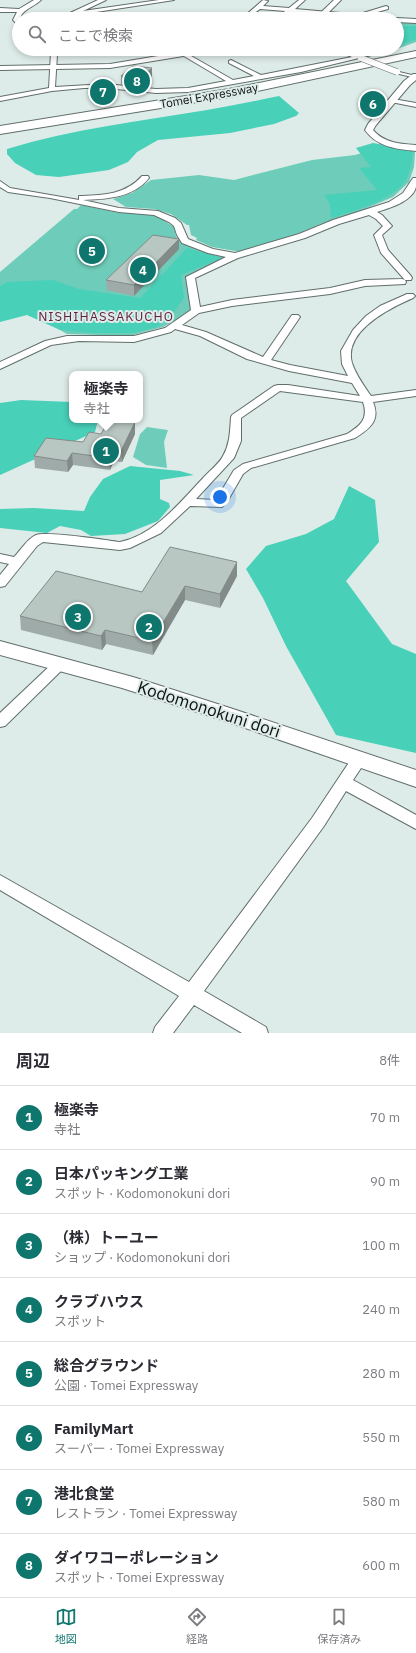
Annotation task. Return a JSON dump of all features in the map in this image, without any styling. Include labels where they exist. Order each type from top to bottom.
[{"type":"highway","name":"Tomei Expressway","points":[[0,130],[222,94],[416,54]]},
{"type":"highway","points":[[130,103],[255,85],[378,62]]},
{"type":"highway","name":"Tomei Expressway","points":[[0,138],[170,111],[416,62]]},
{"type":"main road","name":"Kodomonokuni dori","points":[[0,648],[126,682],[216,710],[416,779]]},
{"type":"street","points":[[0,10],[20,11],[38,0]]},
{"type":"street","points":[[76,12],[103,0]]},
{"type":"street","points":[[85,12],[171,0]]},
{"type":"street","points":[[253,12],[260,7],[265,0]]},
{"type":"street","points":[[288,12],[302,0]]},
{"type":"street","points":[[325,12],[338,0]]},
{"type":"street","points":[[260,7],[313,12]]},
{"type":"street","points":[[373,12],[386,8]]},
{"type":"street","points":[[404,20],[416,21]]},
{"type":"street","points":[[52,56],[52,89]]},
{"type":"street","points":[[0,68],[110,66],[171,56]]},
{"type":"street","points":[[187,56],[234,82]]},
{"type":"street","points":[[355,56],[397,72],[415,76],[372,124],[369,130],[372,135],[385,144],[416,148]]},
{"type":"street","points":[[0,99],[52,89],[95,85],[142,90],[175,91],[234,82],[367,56]]},
{"type":"street","points":[[231,62],[260,77]]},
{"type":"street","points":[[393,102],[416,105]]},
{"type":"street","points":[[64,199],[107,197],[123,193],[142,183],[145,178]]},
{"type":"street","points":[[196,311],[190,277],[235,256],[302,236],[336,222],[370,212],[400,199],[414,185],[416,180]]},
{"type":"street","points":[[0,183],[8,190],[119,210],[155,213],[172,220],[178,225],[181,235],[185,241],[211,251],[235,256]]},
{"type":"street","points":[[0,194],[8,190]]},
{"type":"street","points":[[370,212],[379,217],[388,226],[378,235],[384,251],[409,279]]},
{"type":"street","points":[[187,502],[218,504],[221,502],[238,472],[247,466],[321,445],[359,432],[366,428],[371,416],[368,400],[347,364],[346,350],[355,333],[374,313],[413,296],[402,286],[409,279]]},
{"type":"street","points":[[0,366],[48,343],[79,338],[134,339],[168,330],[196,311],[232,303],[330,291],[365,283],[409,279]]},
{"type":"street","points":[[265,361],[295,317]]},
{"type":"street","points":[[174,326],[203,334],[232,349],[265,361],[289,368],[356,381]]},
{"type":"street","points":[[0,583],[40,538],[120,546],[130,544],[157,530],[187,502],[228,458],[235,441],[236,417],[278,388],[288,388],[368,400],[393,395],[416,393]]},
{"type":"street","points":[[0,558],[18,562]]},
{"type":"street","points":[[0,722],[60,664]]},
{"type":"street","points":[[162,1033],[360,760]]},
{"type":"street","points":[[344,783],[416,823]]},
{"type":"street","points":[[0,882],[259,1033]]},
{"type":"green space","points":[[404,21],[416,22],[416,42],[404,46]]},
{"type":"green space","points":[[404,26],[416,26],[416,39],[404,44]]},
{"type":"green space","points":[[279,96],[299,113],[296,116],[274,124],[230,133],[158,140],[137,152],[128,162],[109,170],[59,177],[36,175],[15,163],[7,154],[7,149],[56,136]]},
{"type":"green space","points":[[373,143],[413,150],[412,161],[407,178],[394,193],[373,204],[331,218],[330,204],[324,195],[377,190],[359,168],[371,167],[356,148]]},
{"type":"green space","points":[[385,146],[415,152],[414,167],[409,182],[393,197],[363,210],[241,252],[212,247],[196,240],[197,238],[191,235],[189,225],[171,214],[154,209],[126,207],[113,199],[132,193],[151,180],[199,175],[234,180],[312,160],[355,155]]},
{"type":"green space","points":[[81,205],[119,213],[134,212],[148,214],[160,218],[174,227],[176,236],[184,244],[197,250],[223,257],[225,261],[189,278],[186,281],[190,295],[190,312],[163,327],[129,336],[67,334],[0,296],[0,272],[74,209],[77,209]]},
{"type":"green space","points":[[187,248],[222,258],[181,275],[184,298],[171,316],[157,327],[133,333],[94,333],[60,330],[27,315],[0,322],[0,286],[7,282],[53,280],[79,289],[140,298]]},
{"type":"green space","points":[[21,400],[69,402],[69,423],[97,423],[95,432],[0,475],[0,403]]},
{"type":"green space","points":[[147,427],[168,430],[164,442],[167,468],[146,465],[133,457],[140,434]]},
{"type":"green space","points":[[130,466],[180,471],[194,475],[160,480],[160,499],[169,503],[170,507],[158,521],[125,534],[91,536],[81,530],[60,526],[47,533],[0,528],[0,509],[34,508],[84,511],[90,497],[103,479]]},
{"type":"green space","points":[[349,486],[375,500],[379,542],[346,581],[392,644],[416,654],[416,753],[336,735],[286,646],[263,598],[246,569],[266,546],[306,534],[334,519]]},
{"type":"building","points":[[133,66],[152,68],[140,78],[121,76]]},
{"type":"building","points":[[153,235],[179,239],[134,285],[106,280]]},
{"type":"building","points":[[107,423],[135,423],[121,451],[114,450],[109,458],[72,453],[67,461],[34,456],[46,438],[83,442],[89,432],[101,434]]},
{"type":"building","points":[[170,547],[237,562],[220,594],[185,586],[152,641],[105,630],[101,636],[20,616],[56,571],[142,592]]},
{"type":"place","name":"ダイワコーポレーション","points":[[137,81]]},
{"type":"place","name":"港北食堂","points":[[103,92]]},
{"type":"place","name":"FamilyMart","points":[[373,104]]},
{"type":"place","name":"総合グラウンド","points":[[92,251]]},
{"type":"place","name":"クラブハウス","points":[[143,270]]},
{"type":"place","name":"極楽寺","points":[[106,451]]},
{"type":"place","name":"（株）トーユー","points":[[78,617]]},
{"type":"place","name":"日本パッキング工業","points":[[149,627]]},
{"type":"district","name":"NISHIHASSAKUCHO","points":[[106,316]]}]
